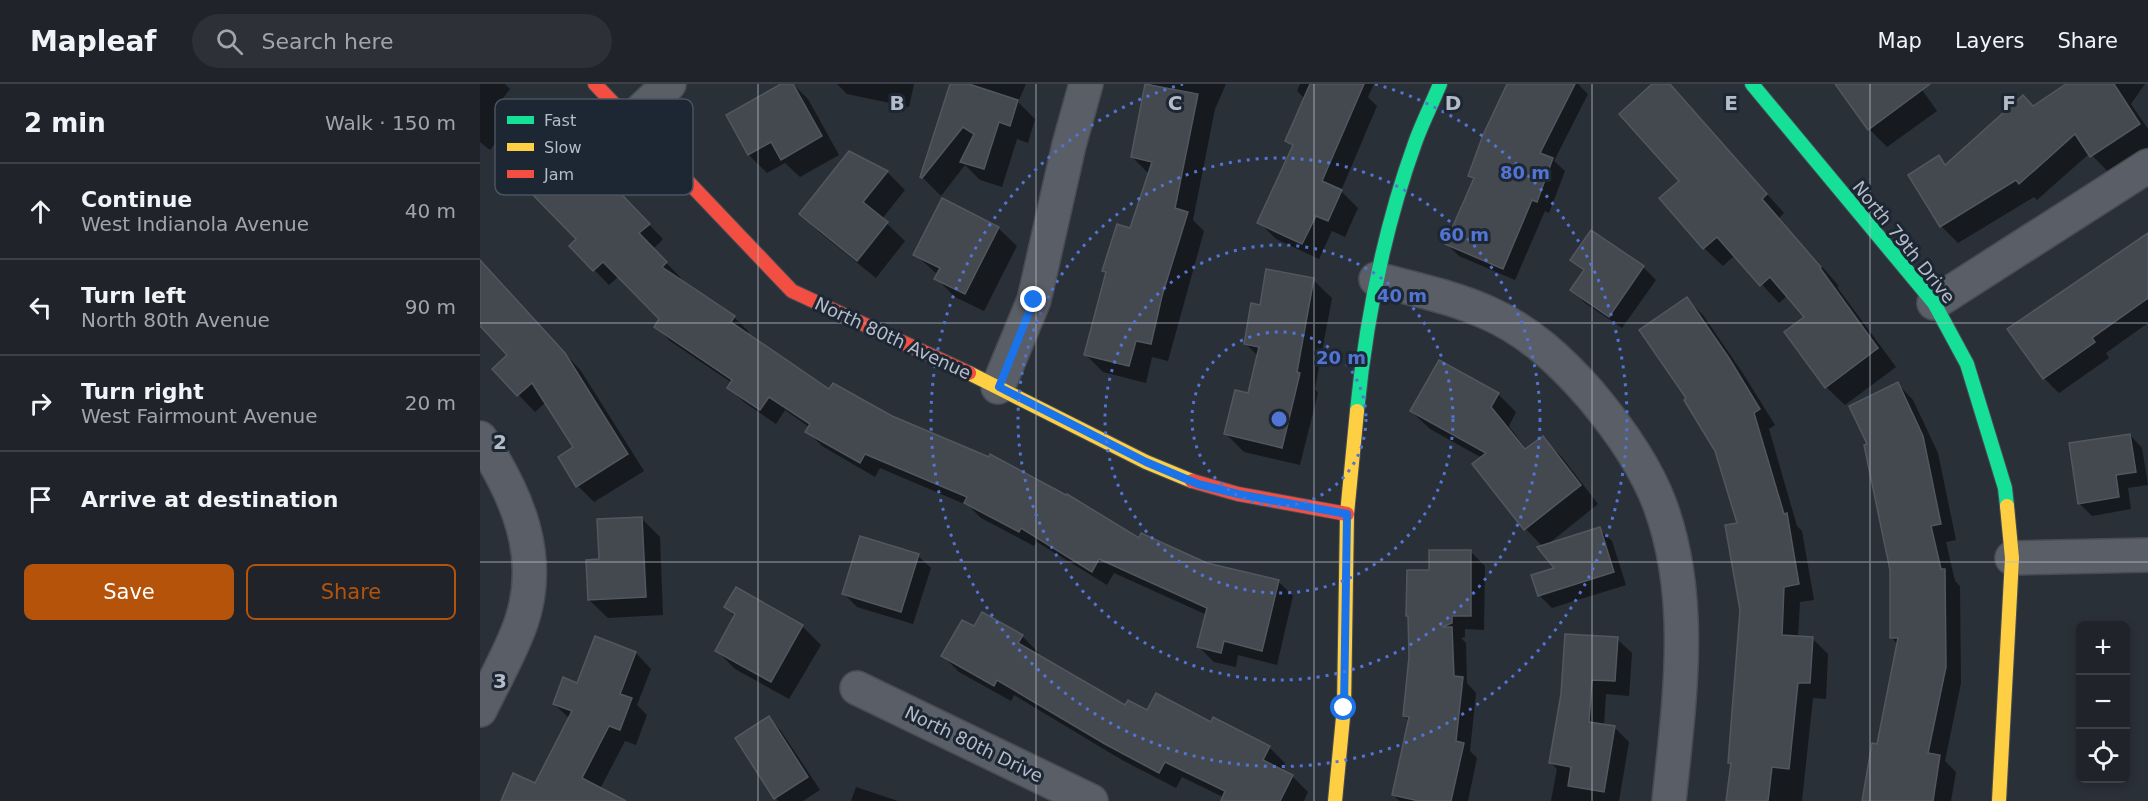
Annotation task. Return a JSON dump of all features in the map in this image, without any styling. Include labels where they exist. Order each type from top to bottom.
[{"type":"street","name":"North 80th Avenue","points":[[595,84],[610,99]]},
{"type":"street","points":[[653,99],[669,84]]},
{"type":"street","points":[[999,387],[1034,300],[1069,145],[1086,84]]},
{"type":"street","points":[[1335,801],[1344,708],[1347,514],[1360,378],[1376,279],[1415,142],[1440,84]]},
{"type":"street","name":"North 79th Drive","points":[[1752,84],[1934,303],[1967,364],[2005,488],[2012,558],[1999,801]]},
{"type":"street","points":[[1934,303],[2148,166]]},
{"type":"street","name":"North 80th Avenue","points":[[693,186],[792,291],[999,387],[1146,462],[1198,484],[1238,494],[1347,514]]},
{"type":"street","points":[[1376,279],[1455,301],[1490,314],[1545,347],[1610,418],[1636,458],[1660,504],[1669,536],[1674,557],[1682,626],[1680,699],[1669,801]]},
{"type":"street","points":[[480,438],[499,466],[516,501],[528,546],[530,590],[521,624],[480,710]]},
{"type":"street","points":[[2012,558],[2148,555]]},
{"type":"street","name":"North 80th Drive","points":[[857,687],[1091,801]]},
{"type":"building","points":[[781,84],[793,84],[822,136],[781,160],[771,142],[748,155],[726,115]]},
{"type":"building","points":[[950,84],[969,84],[1018,100],[1010,126],[999,122],[984,169],[960,162],[974,134],[963,127],[922,178],[920,177]]},
{"type":"building","points":[[1145,84],[1198,94],[1175,208],[1188,212],[1162,296],[1151,344],[1136,341],[1129,366],[1084,355],[1106,272],[1102,271],[1117,224],[1130,228],[1152,162],[1131,157]]},
{"type":"building","points":[[1310,84],[1364,84],[1322,181],[1342,190],[1328,221],[1316,216],[1302,244],[1257,223],[1293,145],[1285,141]]},
{"type":"building","points":[[1507,84],[1575,84],[1540,153],[1553,158],[1537,202],[1532,200],[1503,269],[1445,244],[1474,178],[1468,176],[1483,135]]},
{"type":"building","points":[[1652,84],[1670,84],[1767,194],[1762,199],[1821,267],[1878,348],[1825,388],[1784,332],[1804,317],[1770,277],[1760,286],[1717,237],[1703,249],[1659,198],[1679,181],[1619,114]]},
{"type":"building","points":[[1835,84],[1930,84],[1868,130]]},
{"type":"building","points":[[2066,84],[2114,84],[2140,124],[2090,157],[2075,134],[2019,184],[2016,180],[1940,227],[1908,175],[1939,155],[1945,165],[2023,95],[2033,106]]},
{"type":"building","points":[[849,151],[888,171],[863,202],[888,222],[857,261],[799,214]]},
{"type":"building","points":[[533,195],[622,195],[650,224],[639,233],[667,262],[662,267],[735,316],[731,322],[829,389],[833,383],[892,416],[989,457],[990,454],[1067,494],[1139,538],[1141,533],[1207,563],[1279,580],[1262,651],[1224,641],[1221,653],[1197,647],[1207,608],[1099,559],[1092,572],[1021,528],[1019,532],[964,503],[967,497],[865,454],[860,463],[805,432],[810,424],[769,397],[760,410],[727,388],[732,380],[654,327],[659,319],[603,262],[593,271],[569,246],[576,239]]},
{"type":"building","points":[[942,198],[999,227],[965,294],[934,279],[940,268],[913,255]]},
{"type":"building","points":[[1591,230],[1644,266],[1609,317],[1570,290],[1584,270],[1570,260]]},
{"type":"building","points":[[2148,233],[2148,298],[2092,338],[2095,342],[2043,379],[2007,329]]},
{"type":"building","points":[[480,260],[565,353],[628,454],[576,487],[558,457],[573,447],[532,383],[517,396],[492,369],[507,355],[480,326]]},
{"type":"building","points":[[1266,269],[1314,278],[1297,372],[1300,373],[1282,448],[1224,434],[1235,390],[1248,393],[1259,347],[1244,344],[1251,303],[1260,305]]},
{"type":"building","points":[[1687,297],[1729,358],[1760,409],[1754,413],[1784,514],[1787,513],[1799,584],[1784,587],[1782,635],[1813,637],[1810,683],[1798,683],[1789,769],[1772,767],[1768,801],[1726,801],[1731,763],[1728,763],[1740,610],[1725,525],[1737,523],[1715,451],[1684,400],[1686,398],[1639,330]]},
{"type":"building","points":[[1439,360],[1499,393],[1491,407],[1525,449],[1543,436],[1581,485],[1524,530],[1472,464],[1486,453],[1410,411]]},
{"type":"building","points":[[1898,382],[1923,436],[1941,524],[1931,526],[1941,569],[1945,569],[1946,667],[1928,753],[1940,755],[1933,801],[1862,801],[1872,743],[1877,744],[1898,638],[1890,638],[1890,570],[1864,445],[1867,444],[1849,406]]},
{"type":"building","points":[[2130,434],[2136,472],[2116,475],[2119,497],[2078,504],[2069,443]]},
{"type":"building","points":[[642,517],[646,597],[588,600],[586,560],[599,559],[597,519]]},
{"type":"building","points":[[1600,527],[1614,572],[1538,596],[1531,575],[1554,568],[1537,547]]},
{"type":"building","points":[[860,536],[919,554],[901,612],[842,594]]},
{"type":"building","points":[[1429,550],[1471,550],[1471,616],[1452,616],[1452,623],[1442,627],[1452,627],[1454,676],[1463,677],[1456,741],[1464,743],[1451,801],[1419,801],[1392,795],[1409,717],[1403,716],[1409,657],[1408,616],[1406,616],[1407,570],[1429,570]]},
{"type":"building","points":[[736,587],[803,625],[771,682],[715,651],[735,614],[724,607]]},
{"type":"building","points":[[982,612],[1023,635],[1018,643],[1125,705],[1128,700],[1147,710],[1156,693],[1211,722],[1213,717],[1270,746],[1263,760],[1293,775],[1280,801],[1221,801],[1225,791],[1165,762],[1159,773],[997,680],[994,686],[941,656],[962,620],[974,626]]},
{"type":"building","points":[[1565,634],[1618,637],[1615,681],[1592,680],[1589,722],[1615,726],[1604,792],[1568,786],[1571,767],[1549,763],[1561,694]]},
{"type":"building","points":[[595,636],[636,652],[620,694],[632,698],[620,730],[609,726],[582,778],[626,801],[501,801],[513,773],[535,783],[572,711],[553,704],[563,677],[577,683]]},
{"type":"building","points":[[769,716],[808,777],[774,799],[735,738]]},
{"type":"traffic: fast","points":[[1357,411],[1371,309],[1385,242],[1415,143],[1440,84]]},
{"type":"traffic: fast","points":[[1752,84],[1934,303],[1967,364],[2005,488],[2007,506]]},
{"type":"traffic: slow","points":[[969,373],[1146,462],[1192,481]]},
{"type":"traffic: slow","points":[[1335,801],[1344,707],[1347,514],[1357,411]]},
{"type":"traffic: slow","points":[[1999,801],[2012,558],[2007,506]]},
{"type":"traffic: jam","points":[[595,84],[609,99]]},
{"type":"traffic: jam","points":[[693,187],[792,291],[969,373]]},
{"type":"traffic: jam","points":[[1192,481],[1238,494],[1347,514]]},
{"type":"route","points":[[1034,300],[999,387],[1146,462],[1198,484],[1238,494],[1347,514],[1344,708]]}]
